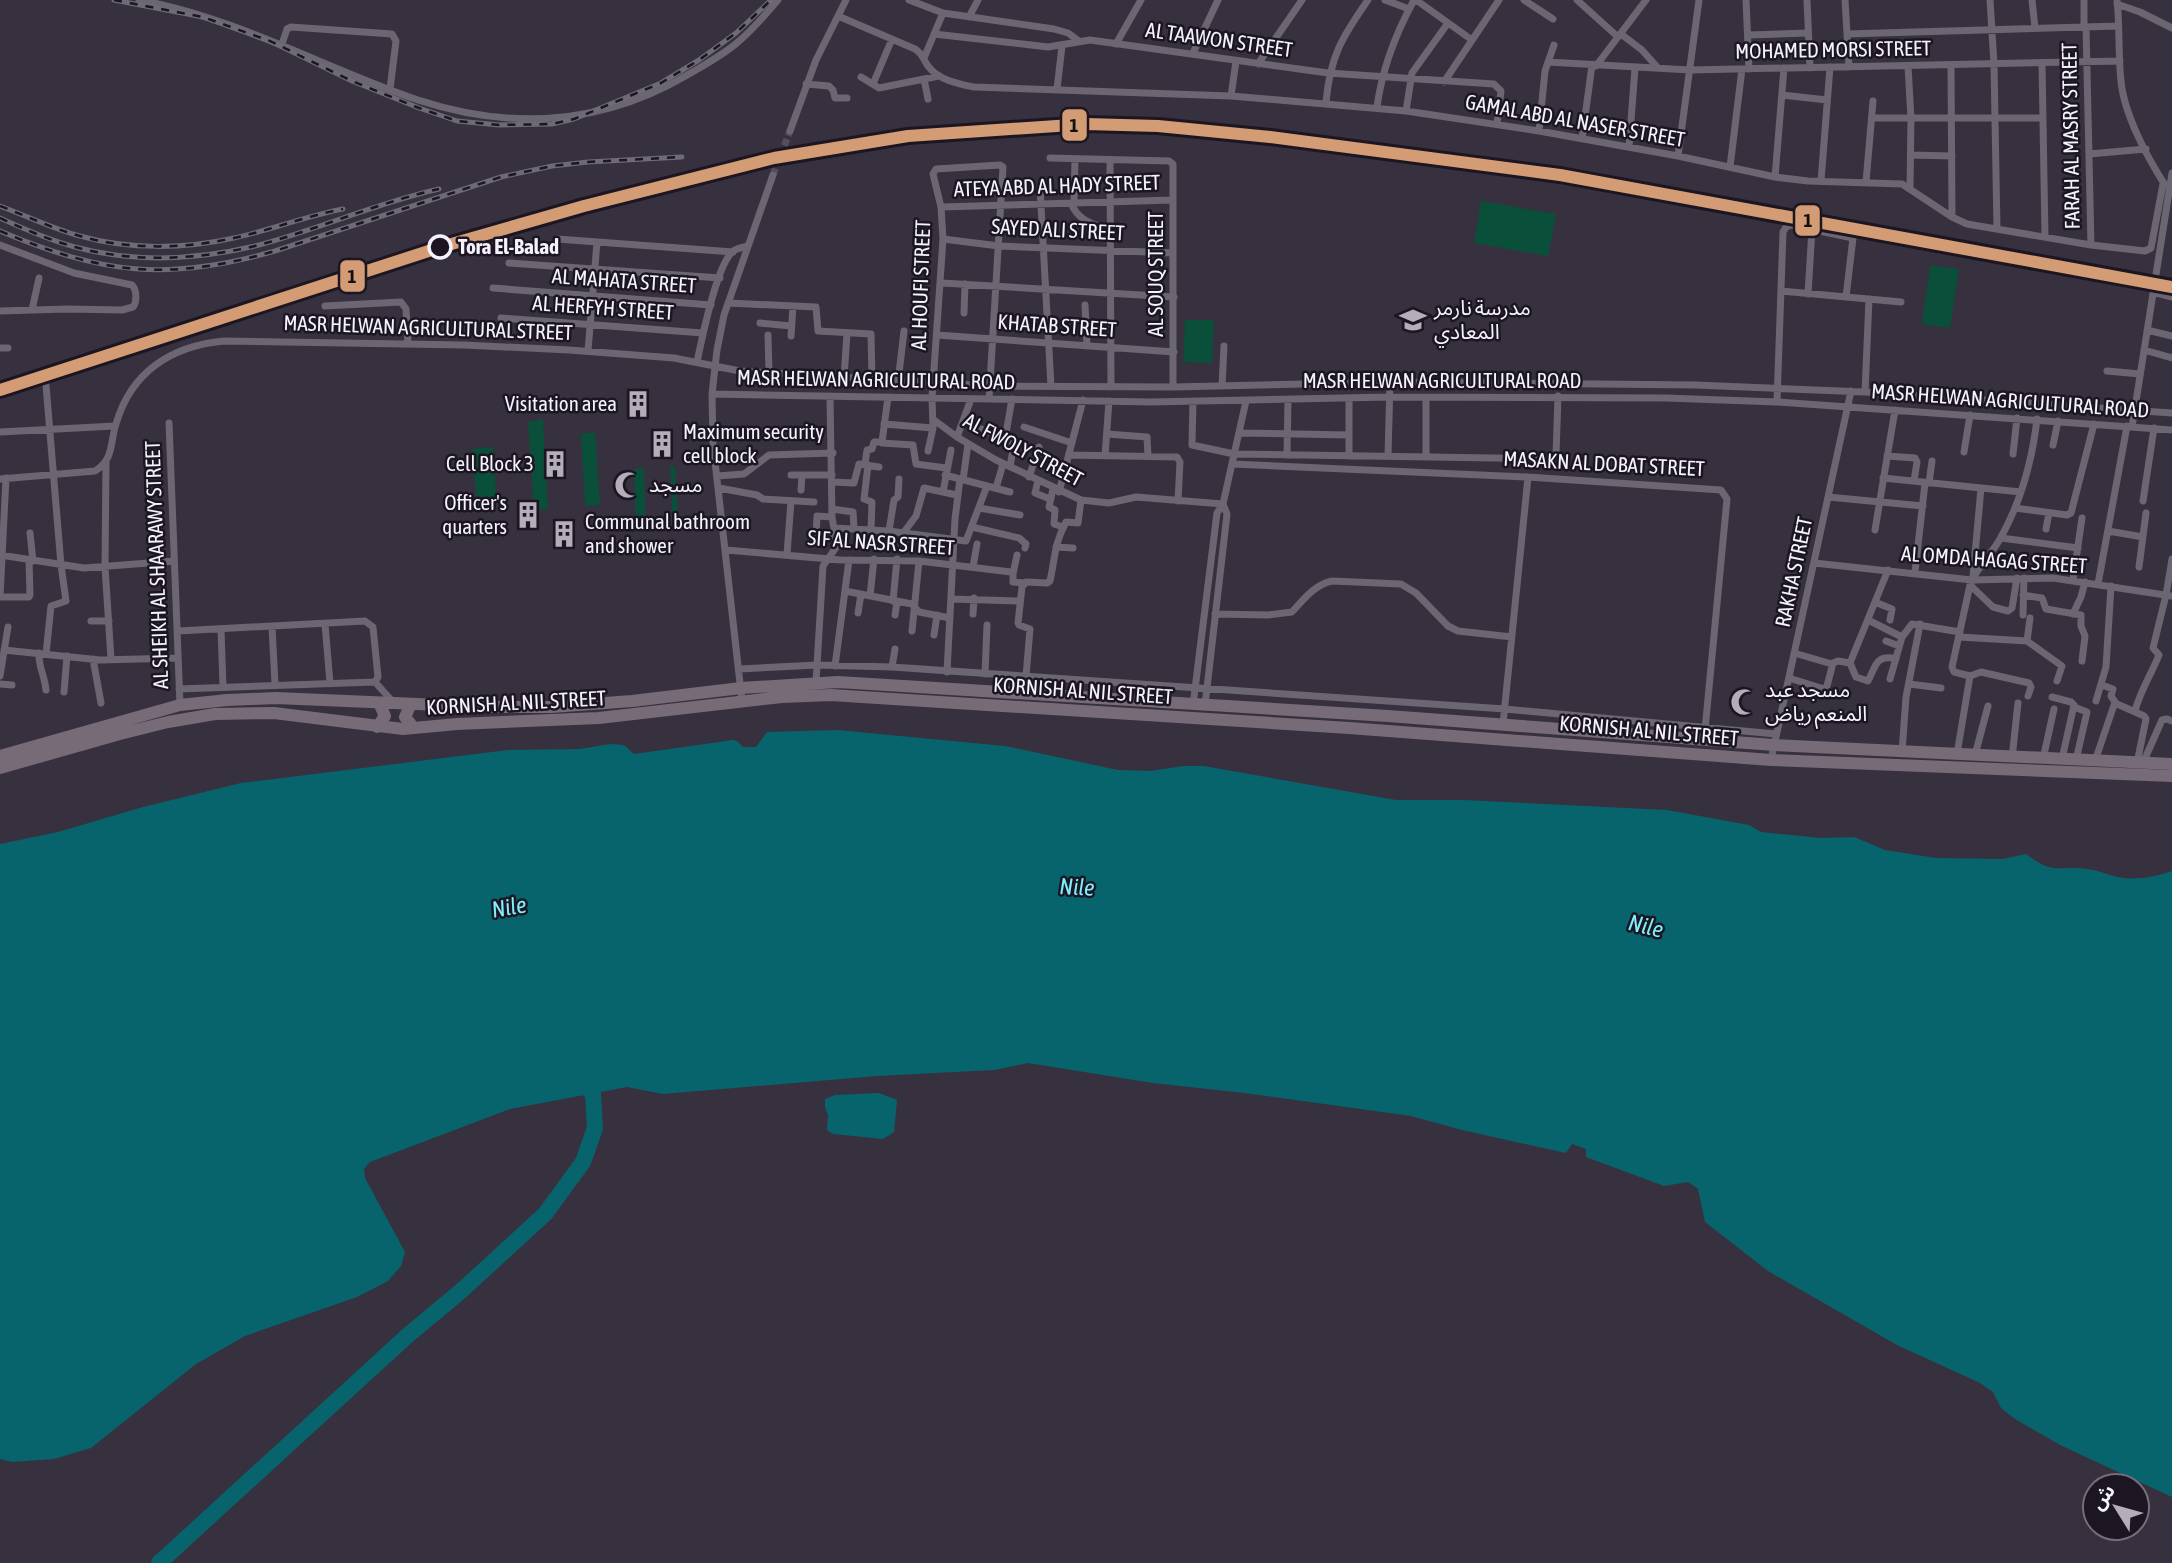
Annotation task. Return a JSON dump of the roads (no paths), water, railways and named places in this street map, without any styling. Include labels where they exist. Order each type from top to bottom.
[{"type":"highway","name":"KORNISH AL NIL STREET","points":[[0,756],[180,705],[260,698],[488,707],[563,706],[816,682],[869,683],[1503,724],[1770,760],[2172,776]]},
{"type":"highway","name":"KORNISH AL NIL STREET","points":[[0,768],[120,734],[215,714],[274,713],[377,727],[414,729],[457,724],[587,719],[806,695],[1641,742],[1705,733],[1902,752],[2172,764]]},
{"type":"highway","points":[[377,727],[385,716],[379,703]]},
{"type":"highway","points":[[411,704],[405,717],[414,729]]},
{"type":"street","points":[[139,0],[175,6],[211,18],[390,89],[444,107],[487,116],[566,117],[611,109],[661,90],[715,60],[746,35],[778,0]]},
{"type":"street","points":[[790,131],[806,84],[846,0]]},
{"type":"street","points":[[909,0],[943,13],[1054,29],[1068,33],[1079,41]]},
{"type":"street","points":[[969,18],[978,0]]},
{"type":"street","points":[[1116,44],[1141,0]]},
{"type":"street","points":[[1193,53],[1218,0]]},
{"type":"street","points":[[1258,64],[1301,0]]},
{"type":"street","points":[[1326,102],[1328,73],[1334,56],[1368,0]]},
{"type":"street","points":[[1385,0],[1409,9]]},
{"type":"street","points":[[1377,107],[1381,77],[1415,0],[1472,40]]},
{"type":"street","points":[[1524,0],[1553,19]]},
{"type":"street","points":[[1577,0],[1619,36],[1648,55],[1658,68]]},
{"type":"street","points":[[1582,139],[1594,65],[1646,0]]},
{"type":"street","points":[[1678,156],[1699,0]]},
{"type":"street","points":[[1730,167],[1746,69],[1746,0]]},
{"type":"street","points":[[1807,0],[1810,68]]},
{"type":"street","points":[[1845,0],[1849,67]]},
{"type":"street","points":[[1990,0],[1996,118],[1997,229]]},
{"type":"street","points":[[2032,0],[2035,28]]},
{"type":"street","name":"FARAH AL MASRY STREET","points":[[2084,0],[2091,245]]},
{"type":"street","points":[[1444,82],[1494,2]]},
{"type":"street","points":[[2170,192],[2129,116],[2124,99],[2117,2],[2172,29]]},
{"type":"street","points":[[924,58],[943,13]]},
{"type":"street","points":[[838,16],[919,51],[928,67],[939,76]]},
{"type":"street","points":[[1406,111],[1409,80],[1448,23]]},
{"type":"street","points":[[1847,34],[2118,26]]},
{"type":"street","points":[[282,44],[291,27],[393,34],[396,41],[390,89]]},
{"type":"street","points":[[1748,35],[1808,33]]},
{"type":"street","name":"AL TAAWON STREET","points":[[934,34],[1015,44],[1062,46],[1079,41],[1116,44],[1328,73],[1494,85],[1501,91],[1497,124]]},
{"type":"street","points":[[873,84],[892,38]]},
{"type":"street","points":[[1539,131],[1548,62],[1554,45]]},
{"type":"street","points":[[1057,89],[1062,46]]},
{"type":"street","points":[[1231,96],[1236,61]]},
{"type":"street","name":"MOHAMED MORSI STREET","points":[[1548,62],[1690,70],[2120,61]]},
{"type":"street","points":[[2042,63],[2045,237]]},
{"type":"street","points":[[1951,65],[1952,217]]},
{"type":"street","points":[[1909,66],[1910,187]]},
{"type":"street","points":[[1821,181],[1830,67]]},
{"type":"street","points":[[1629,147],[1635,68]]},
{"type":"street","points":[[1775,177],[1784,68]]},
{"type":"street","points":[[861,77],[879,88],[939,76]]},
{"type":"street","name":"GAMAL ABD AL NASER STREET","points":[[939,76],[962,85],[986,89],[1057,89],[1326,102],[1497,124],[1678,156],[1775,177],[1894,182],[1910,187],[1952,217],[1967,224],[2091,245],[2145,251],[2151,248],[2164,184]]},
{"type":"street","points":[[924,79],[928,99]]},
{"type":"street","points":[[806,84],[829,86],[835,98],[847,98]]},
{"type":"street","points":[[1782,94],[1827,100]]},
{"type":"street","points":[[1866,182],[1873,101]]},
{"type":"street","points":[[1872,118],[2043,118]]},
{"type":"street","points":[[2089,154],[2146,149]]},
{"type":"street","points":[[1911,155],[1952,156]]},
{"type":"street","points":[[1050,158],[1110,160],[1111,387]]},
{"type":"street","points":[[1075,159],[1074,210],[1084,221],[1110,230]]},
{"type":"street","name":"AL SOUQ STREET","points":[[1110,160],[1171,162],[1173,166],[1173,387]]},
{"type":"street","name":"AL HOUFI STREET","points":[[928,451],[934,424],[932,398],[943,239],[941,208],[933,174],[936,169],[1000,165],[1003,170],[1001,206]]},
{"type":"street","points":[[2098,584],[2134,409],[2172,173]]},
{"type":"street","points":[[742,701],[713,444],[712,394],[720,332],[728,303],[773,175]]},
{"type":"street","points":[[1040,188],[1051,386]]},
{"type":"street","name":"ATEYA ABD AL HADY STREET","points":[[941,208],[1173,200]]},
{"type":"street","points":[[989,399],[1001,206]]},
{"type":"street","points":[[1777,402],[1783,232],[1786,227],[1791,225],[1853,238],[1846,297]]},
{"type":"street","points":[[1808,294],[1812,229]]},
{"type":"street","points":[[557,239],[733,252],[748,246]]},
{"type":"street","name":"SAYED ALI STREET","points":[[943,239],[999,246],[1172,253]]},
{"type":"street","points":[[588,351],[597,242]]},
{"type":"street","points":[[0,245],[74,273],[132,285],[136,303],[133,307],[122,310],[0,312]]},
{"type":"street","points":[[697,362],[711,305],[725,263],[733,252]]},
{"type":"street","points":[[509,263],[720,278]]},
{"type":"street","points":[[33,310],[39,278]]},
{"type":"street","points":[[942,283],[1174,297]]},
{"type":"street","points":[[964,313],[965,284]]},
{"type":"street","name":"AL MAHATA STREET","points":[[493,288],[711,305]]},
{"type":"street","points":[[1781,291],[1901,302]]},
{"type":"street","points":[[2153,292],[2172,297]]},
{"type":"street","points":[[1865,392],[1869,299]]},
{"type":"street","points":[[325,306],[401,302],[405,306],[408,344]]},
{"type":"street","points":[[728,303],[817,307],[818,331],[872,335],[872,380]]},
{"type":"street","points":[[1085,305],[1087,346]]},
{"type":"street","points":[[791,336],[793,306]]},
{"type":"street","name":"AL HERFYH STREET","points":[[501,318],[704,333]]},
{"type":"street","points":[[760,323],[791,326]]},
{"type":"street","points":[[2147,330],[2172,336]]},
{"type":"street","points":[[898,382],[904,331]]},
{"type":"street","points":[[844,378],[847,332]]},
{"type":"street","points":[[768,335],[769,373]]},
{"type":"street","name":"KHATAB STREET","points":[[937,335],[1174,352]]},
{"type":"street","name":"MASR HELWAN AGRICULTURAL STREET","points":[[111,659],[105,567],[106,463],[115,426],[132,388],[146,372],[182,349],[202,343],[280,341],[408,344],[588,351],[674,358],[715,367]]},
{"type":"street","points":[[1222,386],[1224,346]]},
{"type":"street","points":[[2144,350],[2172,358]]},
{"type":"street","name":"MASR HELWAN AGRICULTURAL ROAD","points":[[715,367],[898,382],[990,386],[1173,387],[1390,382],[1778,388],[2172,413]]},
{"type":"street","points":[[2107,371],[2140,374]]},
{"type":"street","points":[[1388,456],[1390,382]]},
{"type":"street","points":[[46,385],[66,601],[51,606],[43,654],[38,660],[46,680],[46,690]]},
{"type":"street","points":[[1537,396],[1538,385]]},
{"type":"street","points":[[1151,402],[1152,387]]},
{"type":"street","name":"RAKHA STREET","points":[[1770,760],[1851,391]]},
{"type":"street","name":"MASR HELWAN AGRICULTURAL ROAD","points":[[712,394],[1151,402],[1558,396],[1777,402],[2172,430]]},
{"type":"street","points":[[816,682],[822,566],[837,548],[832,513],[830,396]]},
{"type":"street","points":[[1193,401],[1192,445],[1234,454],[1553,459],[1556,456],[1558,396]]},
{"type":"street","points":[[882,443],[888,397]]},
{"type":"street","points":[[1426,397],[1426,457]]},
{"type":"street","points":[[1349,398],[1349,456]]},
{"type":"street","points":[[957,437],[971,399]]},
{"type":"street","points":[[1005,439],[1012,399]]},
{"type":"street","points":[[1063,527],[1054,524],[1055,510],[1049,508],[1050,499],[1069,455],[1083,400]]},
{"type":"street","points":[[1287,455],[1288,400]]},
{"type":"street","points":[[1105,456],[1109,401]]},
{"type":"street","points":[[1199,705],[1195,688],[1217,513],[1223,504],[1246,401]]},
{"type":"street","points":[[1875,530],[1895,410]]},
{"type":"street","points":[[1964,452],[1970,415]]},
{"type":"street","points":[[2013,454],[2017,418]]},
{"type":"street","points":[[1972,581],[2001,538],[2015,508],[2029,468],[2037,419]]},
{"type":"street","points":[[2053,445],[2058,421]]},
{"type":"street","name":"AL SHEIKH AL SHAARAWY STREET","points":[[169,423],[180,705]]},
{"type":"street","points":[[884,424],[934,424]]},
{"type":"street","name":"AL FWOLY STREET","points":[[934,424],[1007,466],[1081,500],[1109,503],[1136,498],[1223,504]]},
{"type":"street","points":[[2015,508],[2067,515],[2073,511],[2094,424]]},
{"type":"street","points":[[0,432],[115,426]]},
{"type":"street","points":[[1024,427],[1072,443]]},
{"type":"street","points":[[2143,501],[2154,428]]},
{"type":"street","points":[[981,429],[1013,442],[1015,446],[996,488]]},
{"type":"street","points":[[1239,433],[1349,435]]},
{"type":"street","points":[[1107,434],[1147,436],[1148,456]]},
{"type":"street","points":[[871,530],[872,502],[864,499],[867,450],[872,449],[874,442],[913,445],[916,464],[1010,492]]},
{"type":"street","points":[[947,672],[957,495],[968,444]]},
{"type":"street","points":[[1029,477],[1039,447]]},
{"type":"street","points":[[943,492],[950,452],[965,458]]},
{"type":"street","points":[[717,476],[744,474],[764,457],[774,454],[832,453]]},
{"type":"street","points":[[1069,455],[1180,459],[1178,501]]},
{"type":"street","points":[[1887,456],[1915,458],[1917,462],[1914,481]]},
{"type":"street","points":[[1915,572],[1932,461]]},
{"type":"street","points":[[30,533],[30,595],[0,597],[3,479],[95,471],[106,463]]},
{"type":"street","points":[[791,475],[853,483],[858,464],[879,467]]},
{"type":"street","name":"MASAKN AL DOBAT STREET","points":[[1232,464],[1718,488],[1724,492],[1727,499],[1705,733]]},
{"type":"street","points":[[801,490],[802,475]]},
{"type":"street","points":[[1503,724],[1528,477]]},
{"type":"street","points":[[1884,478],[2021,492]]},
{"type":"street","points":[[889,531],[894,500],[898,497],[899,479]]},
{"type":"street","points":[[1038,481],[1035,493],[1050,499]]},
{"type":"street","points":[[834,528],[904,532],[965,541],[987,486]]},
{"type":"street","points":[[719,488],[757,495],[763,499],[814,502]]},
{"type":"street","points":[[1981,488],[1972,581],[1952,669],[1970,676],[1981,672],[2029,683],[2031,687],[2028,696]]},
{"type":"street","points":[[904,532],[916,516],[923,489],[957,495]]},
{"type":"street","points":[[1828,498],[1923,506]]},
{"type":"street","points":[[787,554],[791,500]]},
{"type":"street","points":[[1026,676],[1030,629],[1018,624],[1024,583],[1050,581],[1051,562],[1063,527],[1066,522],[1078,523],[1081,500]]},
{"type":"street","points":[[1199,705],[1207,688],[1227,514],[1223,504]]},
{"type":"street","points":[[979,508],[1020,515]]},
{"type":"street","points":[[836,539],[816,536],[817,516],[853,512],[854,528]]},
{"type":"street","points":[[2046,529],[2049,513]]},
{"type":"street","points":[[2139,567],[2146,513]]},
{"type":"street","points":[[2073,580],[2082,518]]},
{"type":"street","points":[[972,527],[1020,538],[1025,548]]},
{"type":"street","points":[[2108,531],[2143,537]]},
{"type":"street","points":[[2001,538],[2078,548]]},
{"type":"street","points":[[973,567],[977,544]]},
{"type":"street","points":[[1056,547],[1073,548]]},
{"type":"street","name":"SIF AL NASR STREET","points":[[726,550],[849,560],[919,561],[1013,574],[1013,582],[1024,583]]},
{"type":"street","points":[[1013,574],[1017,555]]},
{"type":"street","points":[[1,556],[61,565],[105,567],[174,561]]},
{"type":"street","points":[[870,596],[874,559]]},
{"type":"street","points":[[895,615],[897,559]]},
{"type":"street","points":[[2135,711],[2141,690],[2148,682],[2161,650],[2153,648],[2169,596],[2172,559]]},
{"type":"street","points":[[835,666],[849,560]]},
{"type":"street","points":[[912,631],[919,561]]},
{"type":"street","name":"AL OMDA HAGAG STREET","points":[[1814,563],[1915,572],[1972,581],[2040,576],[2169,596]]},
{"type":"street","points":[[1888,570],[1850,663],[1856,682],[1869,680],[1876,663],[1888,657],[1896,659]]},
{"type":"street","points":[[1972,581],[1993,607],[2009,611],[2021,578]]},
{"type":"street","points":[[2021,578],[2026,641]]},
{"type":"street","points":[[1215,614],[1268,615],[1292,612],[1322,583],[1332,581],[1401,584],[1416,593],[1448,626],[1458,631],[1512,637]]},
{"type":"street","points":[[2073,614],[2085,582]]},
{"type":"street","points":[[2096,701],[2106,667],[2112,586]]},
{"type":"street","points":[[845,591],[915,606],[919,612],[950,618]]},
{"type":"street","points":[[858,613],[860,594]]},
{"type":"street","points":[[2023,595],[2042,598],[2046,609],[2081,616],[2085,636],[2082,661]]},
{"type":"street","points":[[973,614],[975,598]]},
{"type":"street","points":[[951,599],[1020,601]]},
{"type":"street","points":[[1875,602],[1892,609],[1889,620]]},
{"type":"street","points":[[934,635],[937,615]]},
{"type":"street","points":[[1868,620],[1902,637]]},
{"type":"street","points":[[91,621],[109,621]]},
{"type":"street","points":[[178,631],[365,621],[370,623],[374,631],[378,677],[374,682]]},
{"type":"street","points":[[325,624],[330,683]]},
{"type":"street","points":[[1916,624],[1960,635],[2026,641],[2062,666],[2057,681]]},
{"type":"street","points":[[1890,679],[1902,637],[1916,624]]},
{"type":"street","points":[[1902,752],[1916,624]]},
{"type":"street","points":[[985,674],[987,625]]},
{"type":"street","points":[[0,676],[3,639],[8,626]]},
{"type":"street","points":[[272,627],[275,684]]},
{"type":"street","points":[[220,629],[223,687]]},
{"type":"street","points":[[1886,641],[1899,646]]},
{"type":"street","points":[[892,667],[895,649]]},
{"type":"street","points":[[4,650],[93,659],[178,658]]},
{"type":"street","points":[[1794,653],[1832,664],[1838,661],[1850,663]]},
{"type":"street","points":[[64,692],[67,656]]},
{"type":"street","points":[[93,659],[101,704]]},
{"type":"street","points":[[1788,678],[1824,689],[1832,664]]},
{"type":"street","points":[[739,669],[817,665],[892,667],[1505,709],[1705,733]]},
{"type":"street","points":[[1956,769],[1970,676]]},
{"type":"street","points":[[179,689],[374,682]]},
{"type":"street","points":[[374,682],[394,703]]},
{"type":"street","points":[[0,684],[12,685]]},
{"type":"street","points":[[1909,684],[1941,688]]},
{"type":"street","points":[[2095,761],[2115,703],[2111,696],[2113,689],[2102,685]]},
{"type":"street","points":[[2052,697],[2071,702],[2074,708],[2062,760]]},
{"type":"street","points":[[2115,703],[2144,716],[2147,721],[2140,763]]},
{"type":"street","points":[[2012,758],[2018,704]]},
{"type":"street","points":[[1975,756],[1988,706]]},
{"type":"street","points":[[2074,708],[2087,712],[2076,760]]},
{"type":"street","points":[[2043,759],[2054,709]]},
{"type":"street","points":[[2140,763],[2161,723],[2165,719],[2172,721]]},
{"type":"water","name":"Nile","points":[[837,730],[1005,746],[1118,770],[1150,771],[1204,766],[1396,800],[1464,800],[1667,810],[1749,825],[1761,832],[1821,838],[1854,837],[1885,850],[1936,858],[2003,859],[2026,854],[2050,867],[2092,870],[2124,878],[2148,877],[2172,871],[2172,1497],[2151,1487],[2151,1472],[2118,1472],[2062,1446],[2015,1419],[2001,1408],[1993,1392],[1980,1383],[1897,1345],[1768,1271],[1705,1222],[1698,1189],[1688,1182],[1664,1186],[1586,1157],[1586,1149],[1572,1144],[1566,1153],[1411,1116],[1153,1083],[1028,1063],[994,1070],[877,1076],[663,1094],[627,1087],[510,1109],[370,1162],[364,1169],[365,1178],[405,1252],[401,1266],[388,1281],[357,1297],[245,1336],[196,1364],[91,1448],[54,1459],[12,1462],[0,1459],[0,844],[58,832],[143,807],[241,783],[508,750],[580,749],[610,744],[624,745],[634,754],[733,740],[743,747],[756,747],[767,732]]},
{"type":"water","points":[[879,1093],[897,1100],[894,1132],[883,1139],[833,1134],[827,1130],[825,1099],[835,1095]]},
{"type":"waterway","points":[[159,1563],[545,1214],[583,1162],[595,1128],[593,1094],[580,1081]]},
{"type":"tunnel","points":[[773,175],[790,131]]},
{"type":"railway","points":[[114,0],[203,17],[270,41],[352,81],[419,108],[457,121],[499,125],[552,124],[574,119],[661,83],[736,33],[771,0]]},
{"type":"railway","points":[[0,231],[71,257],[103,264],[167,270],[201,267],[275,251],[501,177],[552,166],[588,162],[682,157]]},
{"type":"railway","points":[[0,218],[56,241],[97,252],[120,256],[188,257],[255,246],[439,189]]},
{"type":"railway","points":[[0,206],[80,236],[137,246],[215,242],[343,209]]},
{"type":"place","name":"Tora El-Balad","points":[[440,247]]},
{"type":"place","name":"مدرسة نارمر المعادي","points":[[1413,320]]},
{"type":"place","name":"Visitation area","points":[[638,404]]},
{"type":"place","name":"Maximum security cell block","points":[[662,444]]},
{"type":"place","name":"Cell Block 3","points":[[555,464]]},
{"type":"place","name":"مسجد","points":[[628,485]]},
{"type":"place","name":"Officer's quarters","points":[[528,515]]},
{"type":"place","name":"Communal bathroom and shower","points":[[564,534]]},
{"type":"place","name":"مسجد عبد المنعم رياض","points":[[1744,702]]}]
